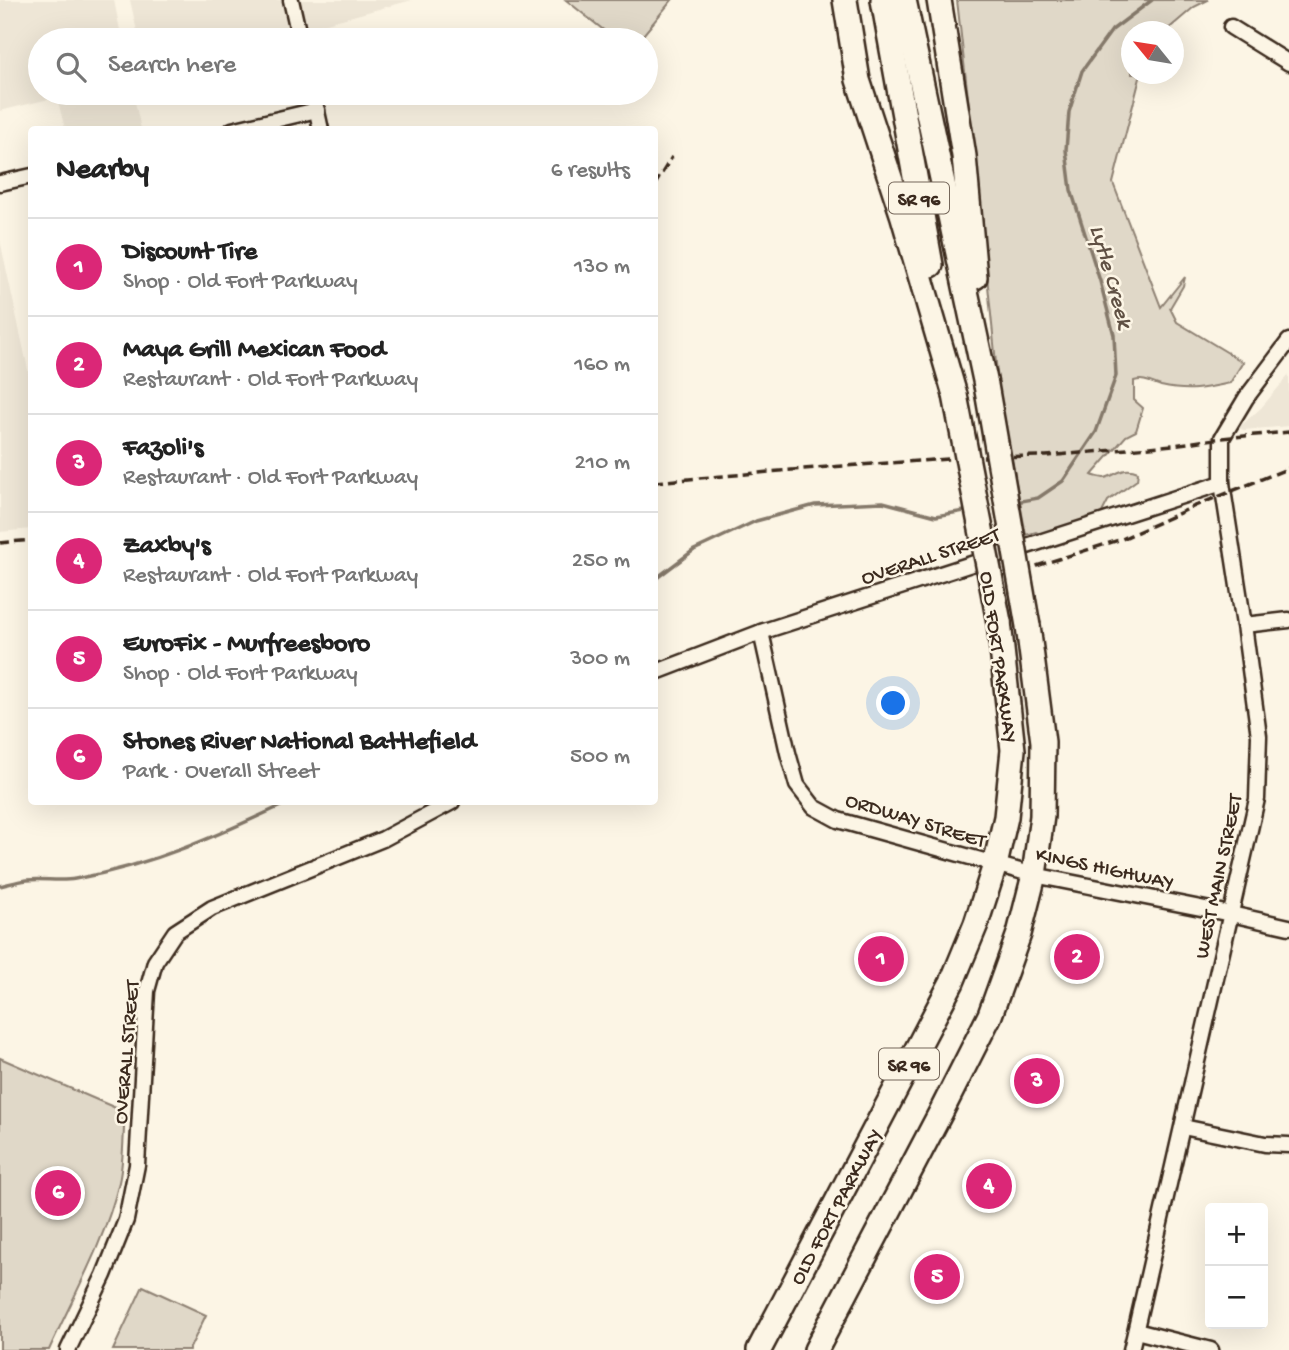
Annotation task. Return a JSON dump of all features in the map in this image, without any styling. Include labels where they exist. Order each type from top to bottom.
[{"type":"main road","points":[[845,0],[858,80],[904,217],[955,395]]},
{"type":"main road","name":"OLD FORT PARKWAY","points":[[759,1350],[952,982],[976,924],[995,865],[1006,817],[1013,750],[999,622],[883,0]]},
{"type":"main road","name":"OLD FORT PARKWAY","points":[[816,1350],[990,1015],[1019,934],[1034,875],[1042,816],[1043,741],[1028,626],[986,385],[904,0]]},
{"type":"main road","points":[[939,0],[964,156],[986,385]]},
{"type":"street","points":[[291,0],[297,28]]},
{"type":"street","points":[[1231,27],[1289,63]]},
{"type":"street","points":[[316,105],[320,126]]},
{"type":"street","points":[[249,126],[317,110]]},
{"type":"street","points":[[0,183],[28,177]]},
{"type":"street","name":"WEST MAIN STREET","points":[[1131,1350],[1257,799],[1259,736],[1222,483],[1222,438],[1246,398],[1289,341]]},
{"type":"street","name":"OVERALL STREET","points":[[658,671],[761,632],[1222,483]]},
{"type":"street","points":[[1244,625],[1289,620]]},
{"type":"street","name":"ORDWAY STREET","points":[[761,632],[797,785],[814,807],[838,820],[995,865]]},
{"type":"street","name":"OVERALL STREET","points":[[68,1350],[104,1275],[126,1220],[137,1165],[147,991],[155,962],[176,932],[212,908],[383,839],[446,805]]},
{"type":"street","name":"KINGS HIGHWAY","points":[[995,865],[1289,927]]},
{"type":"street","points":[[1183,1127],[1265,1144],[1289,1145]]},
{"type":"street","points":[[1136,1331],[1211,1350]]},
{"type":"shaded area","points":[[0,0],[114,0],[120,28],[28,28],[28,104],[0,111]]},
{"type":"shaded area","points":[[130,0],[412,0],[308,28],[136,28]]},
{"type":"shaded area","points":[[566,0],[672,0],[649,28],[601,28]]},
{"type":"shaded area","points":[[957,0],[1208,0],[1194,7],[1178,21],[1121,21],[1121,84],[1138,84],[1113,183],[1161,307],[1185,277],[1183,286],[1170,308],[1177,322],[1243,362],[1230,383],[1212,387],[1180,389],[1145,380],[1134,381],[1134,400],[1143,408],[1136,431],[1126,436],[1092,475],[1104,478],[1124,470],[1132,470],[1138,472],[1137,480],[1108,501],[1092,532],[1056,543],[1036,532],[1026,535],[999,392]]},
{"type":"shaded area","points":[[59,105],[136,105],[140,126],[64,126]]},
{"type":"shaded area","points":[[0,240],[28,370],[28,529],[0,532]]},
{"type":"shaded area","points":[[1289,375],[1289,426],[1244,430],[1238,428],[1261,408]]},
{"type":"shaded area","points":[[0,1058],[125,1112],[122,1165],[113,1204],[88,1268],[49,1350],[0,1350]]},
{"type":"shaded area","points":[[143,1286],[206,1315],[189,1350],[113,1350]]},
{"type":"waterway","name":"Lytle Creek","points":[[1016,502],[1038,498],[1063,481],[1096,432],[1116,376],[1114,335],[1071,190],[1066,150],[1069,112],[1082,71],[1112,30],[1152,0]]},
{"type":"waterway","name":"Lytle Creek","points":[[658,577],[694,550],[756,521],[815,505],[883,502],[936,516],[970,510]]},
{"type":"waterway","name":"Lytle Creek","points":[[0,886],[27,880],[75,879],[132,866],[211,837],[282,805]]},
{"type":"railway","points":[[658,180],[672,157]]},
{"type":"railway","points":[[658,482],[978,457],[1046,456],[1289,432]]},
{"type":"railway","points":[[1008,575],[1122,539],[1289,468]]},
{"type":"railway","points":[[0,543],[28,540]]},
{"type":"place","name":"Maya Grill Mexican Food","points":[[1077,957]]},
{"type":"place","name":"Discount Tire","points":[[881,959]]},
{"type":"place","name":"Fazoli's","points":[[1037,1081]]},
{"type":"place","name":"Zaxby's","points":[[989,1186]]},
{"type":"place","name":"Stones River National Battlefield","points":[[58,1193]]},
{"type":"place","name":"EuroFix - Murfreesboro","points":[[937,1277]]}]
